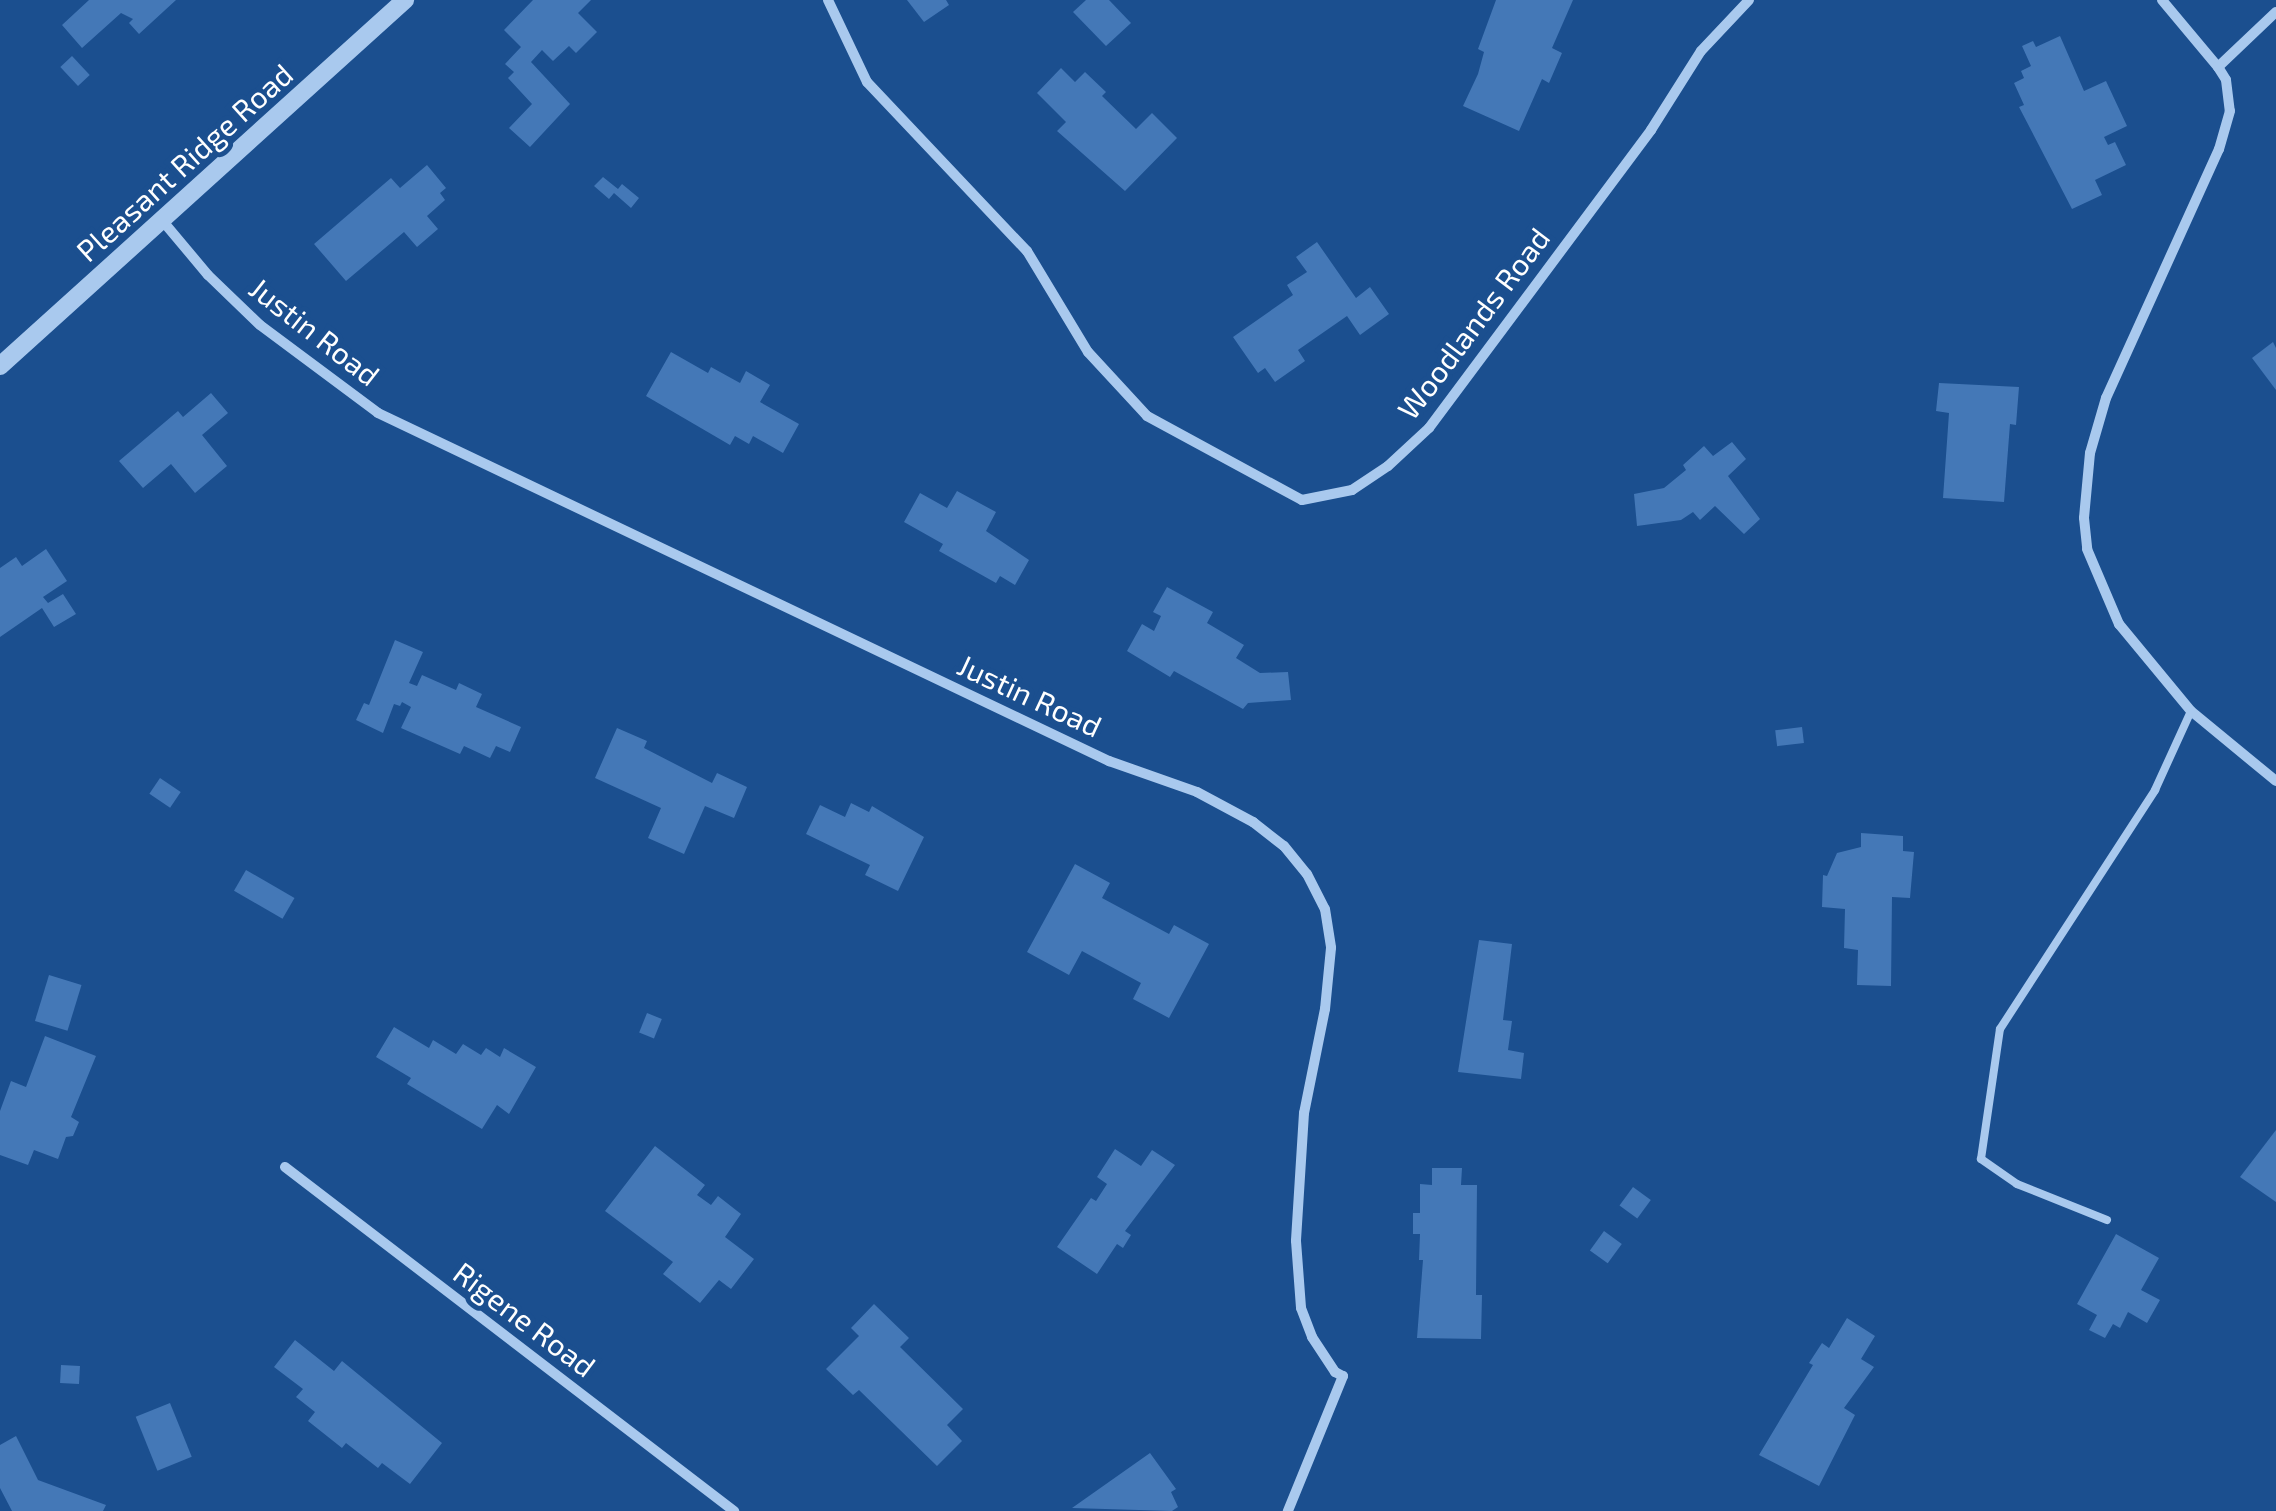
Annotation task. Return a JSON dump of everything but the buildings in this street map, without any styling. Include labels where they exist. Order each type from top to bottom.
[{"type":"street","name":"Pleasant Ridge Road","points":[[0,366],[404,0]]},
{"type":"street","name":"Woodlands Road","points":[[828,0],[867,82],[1028,251],[1088,352],[1147,416],[1302,500],[1352,490],[1388,466],[1430,428],[1650,130],[1702,51],[1749,0]]},
{"type":"street","points":[[2162,0],[2226,80],[2230,112],[2219,149],[2106,398],[2090,452],[2084,518],[2094,575],[2120,624],[2191,711],[2276,781]]},
{"type":"street","points":[[2218,67],[2276,12]]},
{"type":"street","name":"Justin Road","points":[[161,219],[208,276],[260,325],[378,413],[1109,761],[1197,792],[1253,822],[1284,846],[1308,874],[1325,910],[1331,948],[1325,1009],[1304,1113],[1296,1242],[1301,1308],[1312,1338],[1335,1372],[1344,1376],[1288,1511]]},
{"type":"street","name":"Rigene Road","points":[[285,1167],[734,1511]]},
{"type":"lane","points":[[2107,1220],[2016,1184],[1981,1159],[2000,1029],[2155,790],[2191,711]]}]
